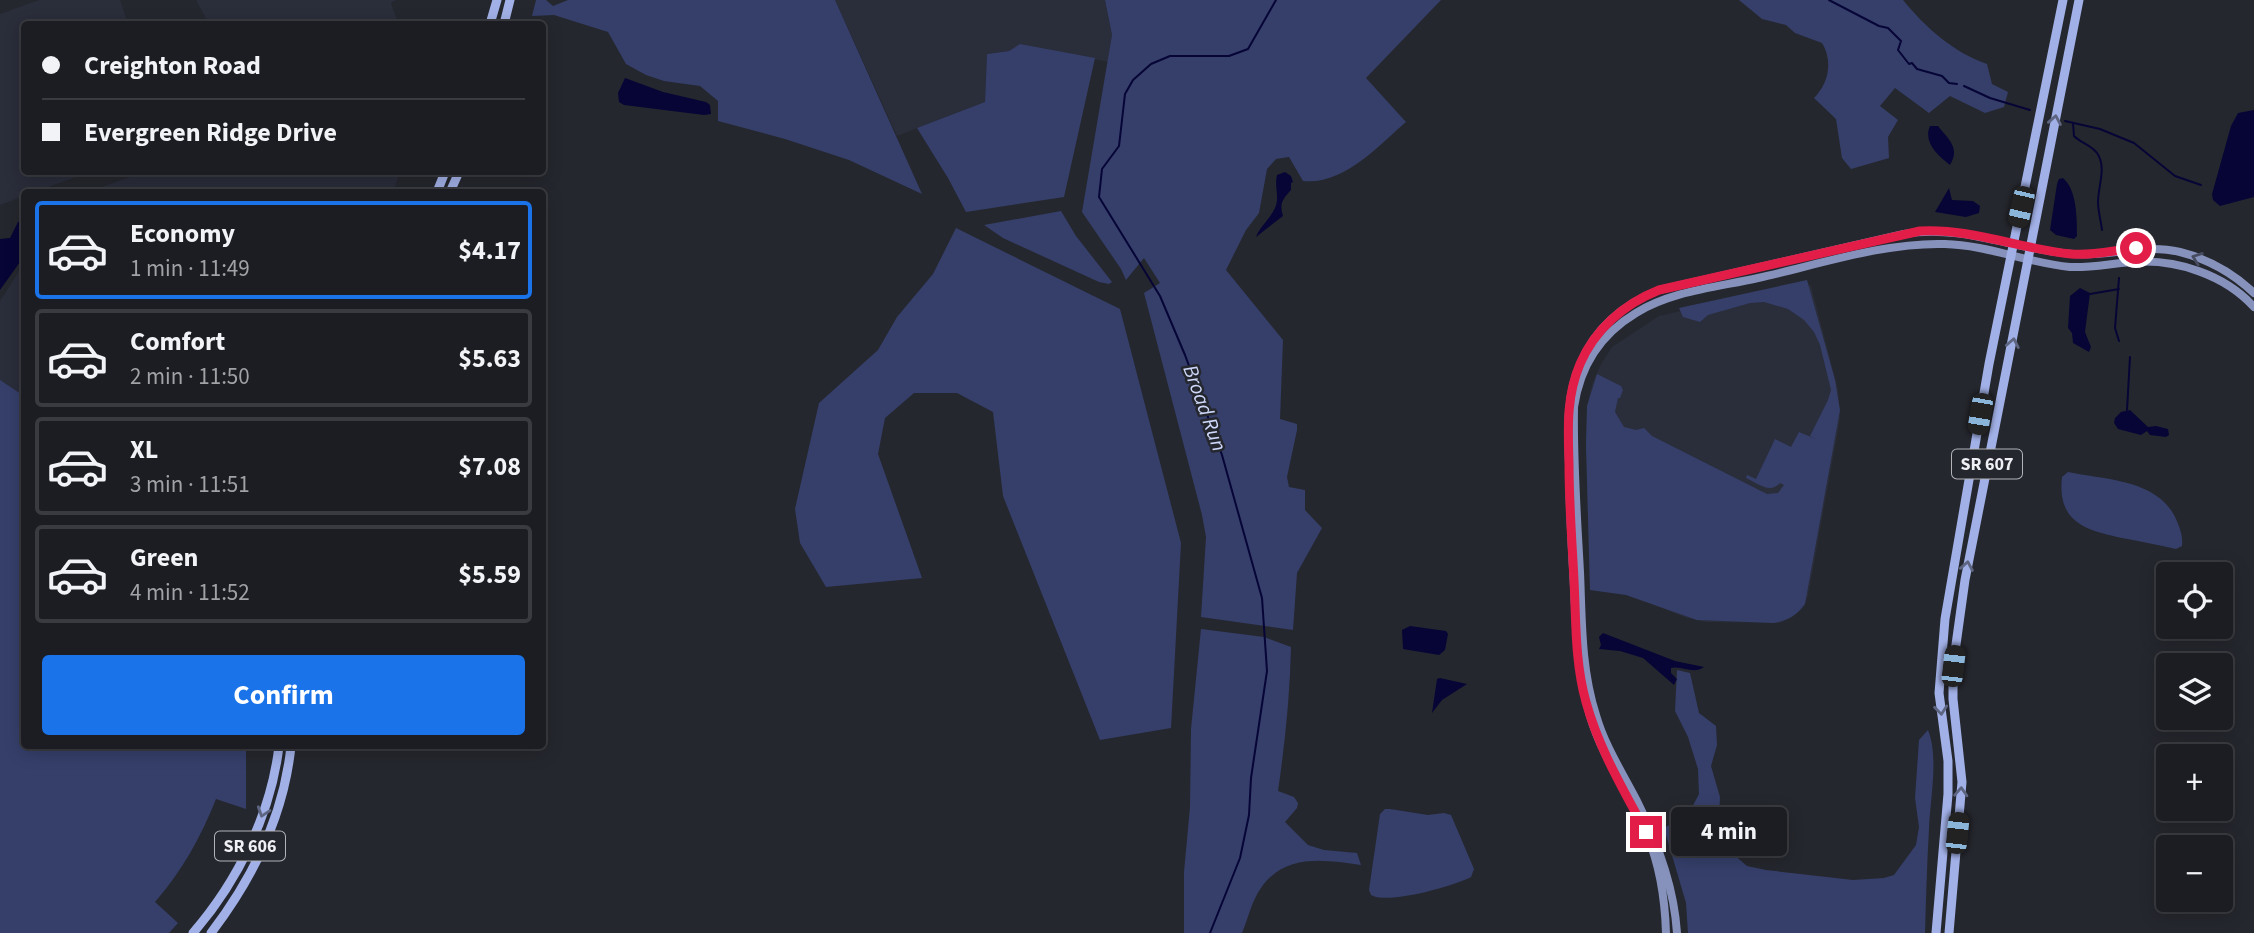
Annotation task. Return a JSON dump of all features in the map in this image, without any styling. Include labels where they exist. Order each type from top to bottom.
[{"type":"main road","points":[[492,21],[496,0]]},
{"type":"main road","points":[[505,21],[510,0]]},
{"type":"main road","name":"SR 607","points":[[1936,933],[1948,775],[1940,701],[1940,658],[1965,500],[2010,256],[2063,0]]},
{"type":"main road","name":"SR 607","points":[[1949,933],[1962,782],[1953,699],[1954,657],[1977,513],[2079,0]]},
{"type":"main road","name":"SR 606","points":[[193,933],[224,892],[247,853],[270,791],[278,749]]},
{"type":"main road","name":"SR 606","points":[[211,933],[236,898],[265,844],[281,801],[291,749]]},
{"type":"street","points":[[1666,933],[1664,897],[1655,858],[1646,832],[1597,738],[1585,699],[1579,665],[1569,507],[1568,415],[1572,388],[1581,362],[1600,331],[1635,301],[1659,290],[1920,231],[1950,231],[2073,254],[2149,248],[2181,252],[2222,268],[2254,293]]},
{"type":"street","points":[[1677,933],[1671,890],[1660,852],[1605,740],[1591,698],[1585,666],[1574,415],[1578,385],[1595,349],[1620,324],[1650,305],[1909,246],[1948,244],[2070,267],[2148,261],[2190,268],[2223,283],[2254,307]]},
{"type":"shaded area","points":[[39,0],[120,0],[127,21],[21,21],[21,175],[82,175],[42,189],[21,189],[21,197],[0,205],[0,14]]},
{"type":"shaded area","points":[[196,0],[396,0],[391,3],[397,21],[207,21]]},
{"type":"shaded area","points":[[536,0],[546,0],[553,6],[568,0],[835,0],[922,194],[849,160],[718,121],[718,101],[700,86],[664,81],[626,64],[608,32],[554,15],[532,16]]},
{"type":"shaded area","points":[[835,0],[1105,0],[1112,35],[1108,62],[1020,44],[1009,51],[987,54],[985,102],[897,136]]},
{"type":"shaded area","points":[[1105,0],[1441,0],[1366,78],[1406,122],[1346,171],[1318,181],[1303,181],[1289,157],[1276,159],[1267,169],[1259,213],[1246,230],[1226,270],[1283,340],[1280,419],[1297,424],[1287,477],[1289,487],[1305,490],[1305,510],[1322,528],[1297,573],[1293,630],[1201,617],[1206,537],[1144,293],[1160,283],[1144,258],[1126,280],[1082,212],[1112,35]]},
{"type":"shaded area","points":[[1739,0],[1903,0],[1941,38],[1963,53],[1987,64],[1992,84],[2008,92],[2004,107],[1985,113],[1950,96],[1929,113],[1895,88],[1880,106],[1898,120],[1888,137],[1889,158],[1851,169],[1842,158],[1836,119],[1814,98],[1823,86],[1828,72],[1828,57],[1822,43],[1795,33],[1786,25],[1762,19]]},
{"type":"shaded area","points":[[1020,44],[1095,58],[1064,197],[966,212],[917,128],[985,102],[987,54],[1009,51]]},
{"type":"shaded area","points":[[625,78],[663,92],[706,102],[710,105],[711,114],[624,105],[619,102],[618,93]]},
{"type":"shaded area","points":[[2254,110],[2254,197],[2220,206],[2213,200],[2212,194],[2231,126],[2238,113]]},
{"type":"shaded area","points":[[1930,126],[1938,126],[1952,143],[1954,153],[1950,165],[1930,143]]},
{"type":"shaded area","points":[[1285,172],[1291,176],[1293,182],[1291,190],[1282,202],[1283,216],[1256,237],[1276,204],[1277,175]]},
{"type":"shaded area","points":[[136,175],[399,175],[394,189],[96,189]]},
{"type":"shaded area","points":[[2063,178],[2068,183],[2075,205],[2077,236],[2074,239],[2056,235],[2050,230],[2057,184],[2059,179]]},
{"type":"shaded area","points":[[1949,188],[1952,200],[1973,201],[1980,206],[1979,213],[1966,217],[1935,212]]},
{"type":"shaded area","points":[[1061,211],[1076,236],[1112,282],[1099,282],[1003,238],[984,225]]},
{"type":"shaded area","points":[[21,221],[21,262],[0,290],[0,239],[10,238]]},
{"type":"shaded area","points":[[956,228],[1120,309],[1181,543],[1171,728],[1100,740],[1003,496],[993,412],[957,393],[914,393],[885,418],[878,454],[922,578],[826,587],[800,543],[795,509],[819,403],[878,350],[897,317],[933,274]]},
{"type":"shaded area","points":[[21,268],[21,394],[0,381],[0,301]]},
{"type":"shaded area","points":[[1807,280],[1835,380],[1840,410],[1805,604],[1791,617],[1774,623],[1697,620],[1626,595],[1590,590],[1587,406],[1597,374],[1621,386],[1623,390],[1615,412],[1624,427],[1636,430],[1644,428],[1652,436],[1767,494],[1778,493],[1784,485],[1780,483],[1768,488],[1746,478],[1747,475],[1756,479],[1775,439],[1791,447],[1799,432],[1816,439],[1810,436],[1831,390],[1820,345],[1814,332],[1804,320],[1788,309],[1764,302],[1750,303],[1708,315],[1700,322],[1683,317],[1679,308]]},
{"type":"shaded area","points":[[1805,282],[1811,286],[1838,389],[1840,419],[1808,596],[1802,609],[1780,623],[1705,622],[1687,618],[1626,594],[1590,590],[1587,406],[1592,384],[1612,347],[1659,316]]},
{"type":"shaded area","points":[[2080,288],[2090,293],[2085,332],[2091,347],[2089,352],[2073,343],[2072,333],[2068,328],[2070,296]]},
{"type":"shaded area","points":[[0,380],[21,394],[21,749],[246,749],[246,809],[216,799],[190,853],[155,902],[178,923],[169,933],[0,933]]},
{"type":"shaded area","points":[[2130,410],[2148,427],[2168,429],[2169,435],[2150,435],[2147,431],[2141,435],[2118,429],[2114,423],[2115,418],[2121,412]]},
{"type":"shaded area","points":[[2068,472],[2129,484],[2157,496],[2168,506],[2176,519],[2182,546],[2176,549],[2109,535],[2085,527],[2069,514],[2064,504],[2062,477]]},
{"type":"shaded area","points":[[1410,626],[1446,631],[1448,634],[1445,650],[1439,655],[1403,649],[1402,630]]},
{"type":"shaded area","points":[[1201,629],[1264,637],[1291,647],[1287,719],[1278,791],[1294,797],[1298,803],[1285,822],[1308,845],[1324,850],[1357,853],[1361,865],[1320,861],[1294,864],[1282,869],[1261,888],[1242,933],[1184,933],[1191,729]]},
{"type":"shaded area","points":[[1603,633],[1675,661],[1704,667],[1696,670],[1671,668],[1671,673],[1677,679],[1674,685],[1643,658],[1620,651],[1599,649],[1599,637]]},
{"type":"shaded area","points":[[1677,670],[1690,673],[1699,713],[1716,726],[1717,745],[1711,766],[1720,797],[1718,841],[1747,866],[1853,880],[1894,875],[1916,845],[1919,827],[1915,798],[1919,740],[1928,730],[1933,766],[1925,933],[1688,933],[1686,903],[1664,828],[1688,815],[1699,794],[1698,769],[1688,737],[1675,711]]},
{"type":"shaded area","points":[[1437,679],[1467,684],[1442,700],[1432,713]]},
{"type":"shaded area","points":[[1385,809],[1428,815],[1451,815],[1474,869],[1471,877],[1405,896],[1391,898],[1371,895],[1369,890],[1380,814]]},
{"type":"waterway","name":"Broad Run","points":[[1210,933],[1240,858],[1249,815],[1251,778],[1267,671],[1262,598],[1222,455],[1185,355],[1160,296],[1099,197],[1102,169],[1119,146],[1125,94],[1133,80],[1151,64],[1170,56],[1229,56],[1248,49],[1276,0]]},
{"type":"waterway","points":[[1829,0],[1888,28],[1901,41],[1898,50],[1909,64],[1942,76],[1949,83],[1957,84]]},
{"type":"waterway","points":[[1964,86],[1990,98],[2030,110]]},
{"type":"waterway","points":[[2065,121],[2100,129],[2134,143],[2175,176],[2201,185]]},
{"type":"waterway","points":[[2073,123],[2074,136],[2095,150],[2100,158],[2102,170],[2098,202],[2102,230]]},
{"type":"waterway","points":[[2119,278],[2115,328],[2119,341]]},
{"type":"waterway","points":[[2090,294],[2119,289]]},
{"type":"waterway","points":[[2127,410],[2130,357]]},
{"type":"route","points":[[1646,832],[1597,738],[1585,699],[1579,665],[1569,507],[1568,415],[1572,388],[1581,362],[1600,331],[1623,309],[1659,290],[1920,231],[1967,233],[2073,254],[2136,248]]}]
